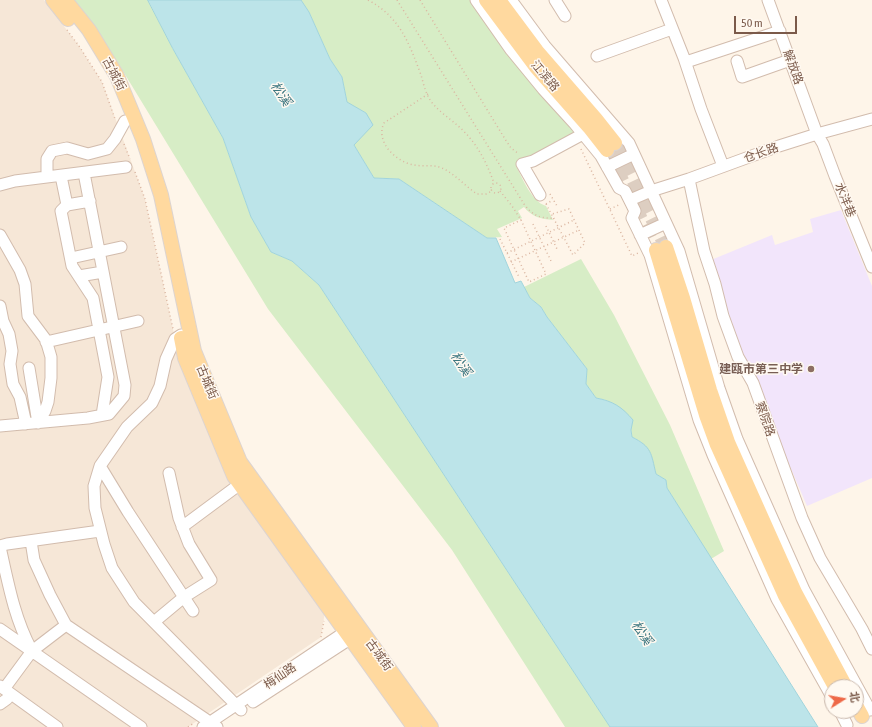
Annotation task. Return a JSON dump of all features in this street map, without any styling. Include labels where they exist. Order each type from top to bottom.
[{"type":"main road","name":"古城街","points":[[53,0],[80,35],[109,81],[134,144],[152,200],[185,358],[234,476],[354,631],[431,727]]},
{"type":"main road","name":"古城街","points":[[65,0],[89,30],[117,76],[143,139],[161,195],[194,351],[240,462],[354,631],[414,727]]},
{"type":"main road","name":"江滨路","points":[[486,0],[536,66],[584,122],[611,146],[596,119],[537,51],[499,0]]},
{"type":"main road","points":[[656,249],[706,415],[717,445],[785,596],[831,679]]},
{"type":"main road","points":[[656,249],[683,298],[710,390],[728,442],[795,592],[842,679]]},
{"type":"street","points":[[476,0],[512,50],[581,139],[600,156],[619,188],[625,191],[630,200],[635,211],[632,218],[640,235],[656,249],[650,255],[699,420],[777,599],[824,683]]},
{"type":"street","points":[[511,0],[545,46],[629,143],[679,251],[719,388],[737,439],[804,590],[841,679]]},
{"type":"street","points":[[555,0],[565,16]]},
{"type":"street","points":[[661,0],[686,62],[723,166]]},
{"type":"street","name":"解放路","points":[[771,1],[790,60],[816,131]]},
{"type":"street","points":[[597,56],[672,29]]},
{"type":"street","points":[[686,62],[780,31]]},
{"type":"street","points":[[737,61],[742,77],[790,60]]},
{"type":"street","name":"仓长路","points":[[630,200],[651,190],[689,179],[816,131],[872,113]]},
{"type":"street","name":"仓长路","points":[[816,131],[872,119]]},
{"type":"street","points":[[47,177],[47,159],[52,151],[67,148],[88,154],[107,149],[115,139],[125,121]]},
{"type":"street","name":"水洋巷","points":[[816,131],[823,144],[872,267]]},
{"type":"street","points":[[546,197],[522,164],[533,161],[581,139]]},
{"type":"street","points":[[607,167],[634,154]]},
{"type":"street","points":[[0,185],[15,181],[126,167]]},
{"type":"street","points":[[0,426],[88,418],[109,414],[124,396],[125,385],[84,173]]},
{"type":"street","points":[[61,176],[67,205]]},
{"type":"street","name":"察院路","points":[[689,179],[704,251],[715,284],[722,316],[738,357],[753,383],[797,504],[820,558],[862,629],[872,649]]},
{"type":"street","points":[[90,201],[67,205],[61,211],[72,266],[93,298],[108,377],[102,415]]},
{"type":"street","points":[[640,235],[666,223]]},
{"type":"street","points":[[0,235],[20,270],[25,284],[28,316],[46,342],[51,357],[51,378],[48,402],[38,423]]},
{"type":"street","points":[[70,258],[121,247]]},
{"type":"street","points":[[79,276],[103,272]]},
{"type":"street","points":[[94,303],[109,300]]},
{"type":"street","points":[[0,306],[3,321],[9,334],[12,351],[10,364],[14,384],[20,397],[26,424]]},
{"type":"street","points":[[46,342],[138,321]]},
{"type":"street","points":[[181,335],[175,340],[166,359],[160,386],[152,402],[127,428],[100,466],[94,486],[95,508],[100,531],[112,568],[134,602],[239,708]]},
{"type":"street","points":[[29,368],[38,423]]},
{"type":"street","points":[[108,377],[123,374]]},
{"type":"street","points":[[100,466],[128,512],[193,611]]},
{"type":"street","points":[[154,622],[184,597],[211,580],[189,544],[182,527],[169,473]]},
{"type":"street","points":[[182,527],[240,484]]},
{"type":"street","points":[[32,651],[23,634],[11,598],[0,546],[31,540],[100,531]]},
{"type":"street","points":[[31,540],[36,566],[66,625],[211,726]]},
{"type":"street","points":[[2,694],[32,651],[66,625]]},
{"type":"street","points":[[0,629],[141,727]]},
{"type":"street","name":"梅仙路","points":[[211,726],[354,631]]},
{"type":"street","points":[[2,694],[36,719],[44,727]]},
{"type":"street","points":[[2,694],[57,727]]},
{"type":"path","points":[[368,0],[389,15],[404,34],[415,58],[429,98],[440,111],[469,136],[483,155],[494,183],[492,185],[492,191]]},
{"type":"path","points":[[397,0],[524,204],[531,213],[540,217],[554,218]]},
{"type":"path","points":[[420,0],[504,139],[511,148],[518,154],[522,155]]},
{"type":"path","points":[[428,94],[384,123],[382,128],[383,141],[396,156],[406,162],[415,165],[435,165],[442,168],[477,194],[486,194],[492,191],[495,193],[500,191]]},
{"type":"path","points":[[581,139],[610,210],[632,256],[656,249]]},
{"type":"path","points":[[494,183],[501,185],[502,188],[500,191]]},
{"type":"path","points":[[500,191],[521,220],[546,274],[529,282],[504,228],[521,220]]},
{"type":"path","points":[[546,197],[552,214],[573,255],[585,243],[569,209],[552,214]]},
{"type":"path","points":[[546,197],[553,200],[557,206]]},
{"type":"path","points":[[610,210],[630,200]]},
{"type":"path","points":[[507,253],[574,220]]},
{"type":"path","points":[[533,224],[552,263]]},
{"type":"path","points":[[546,226],[557,249]]},
{"type":"path","points":[[511,262],[579,230]]},
{"type":"path","points":[[500,239],[519,277]]},
{"type":"shaded area","points":[[0,0],[44,0],[79,46],[102,82],[145,199],[179,357],[227,479],[325,611],[321,637],[188,727],[0,727]]},
{"type":"shaded area","name":"建瓯市第三中学","points":[[841,210],[872,286],[872,478],[807,506],[741,353],[727,315],[711,260],[772,235],[775,245],[813,232],[810,219]]},
{"type":"green space","points":[[72,0],[148,0],[173,49],[223,138],[251,217],[271,252],[292,261],[319,285],[610,727],[565,727],[452,550],[268,309],[118,63]]},
{"type":"green space","points":[[301,0],[474,0],[573,126],[573,133],[569,140],[516,166],[532,195],[546,206],[553,220],[537,217],[524,207],[518,211],[522,218],[497,229],[502,237],[487,238],[399,179],[374,178],[354,145],[366,113],[347,103],[342,77],[330,59],[309,12]]},
{"type":"green space","points":[[581,259],[614,315],[670,425],[724,551],[711,559],[667,488],[666,480],[656,474],[641,442],[632,437],[631,430],[605,400],[596,398],[586,384],[587,369],[541,307],[530,298],[524,287]]},
{"type":"water","name":"松溪","points":[[148,0],[301,0],[309,12],[330,59],[342,77],[347,102],[366,113],[373,125],[354,145],[374,178],[399,179],[487,238],[496,238],[515,283],[521,281],[530,298],[541,307],[587,369],[586,384],[596,398],[617,405],[633,420],[631,430],[632,437],[643,444],[650,451],[656,474],[666,480],[667,488],[818,727],[610,727],[319,285],[292,261],[271,252],[251,217],[223,138],[173,49]]},
{"type":"tunnel","points":[[615,143],[666,247]]},
{"type":"tunnel","points":[[607,150],[656,250]]},
{"type":"place","name":"建瓯市第三中学","points":[[811,369]]}]
